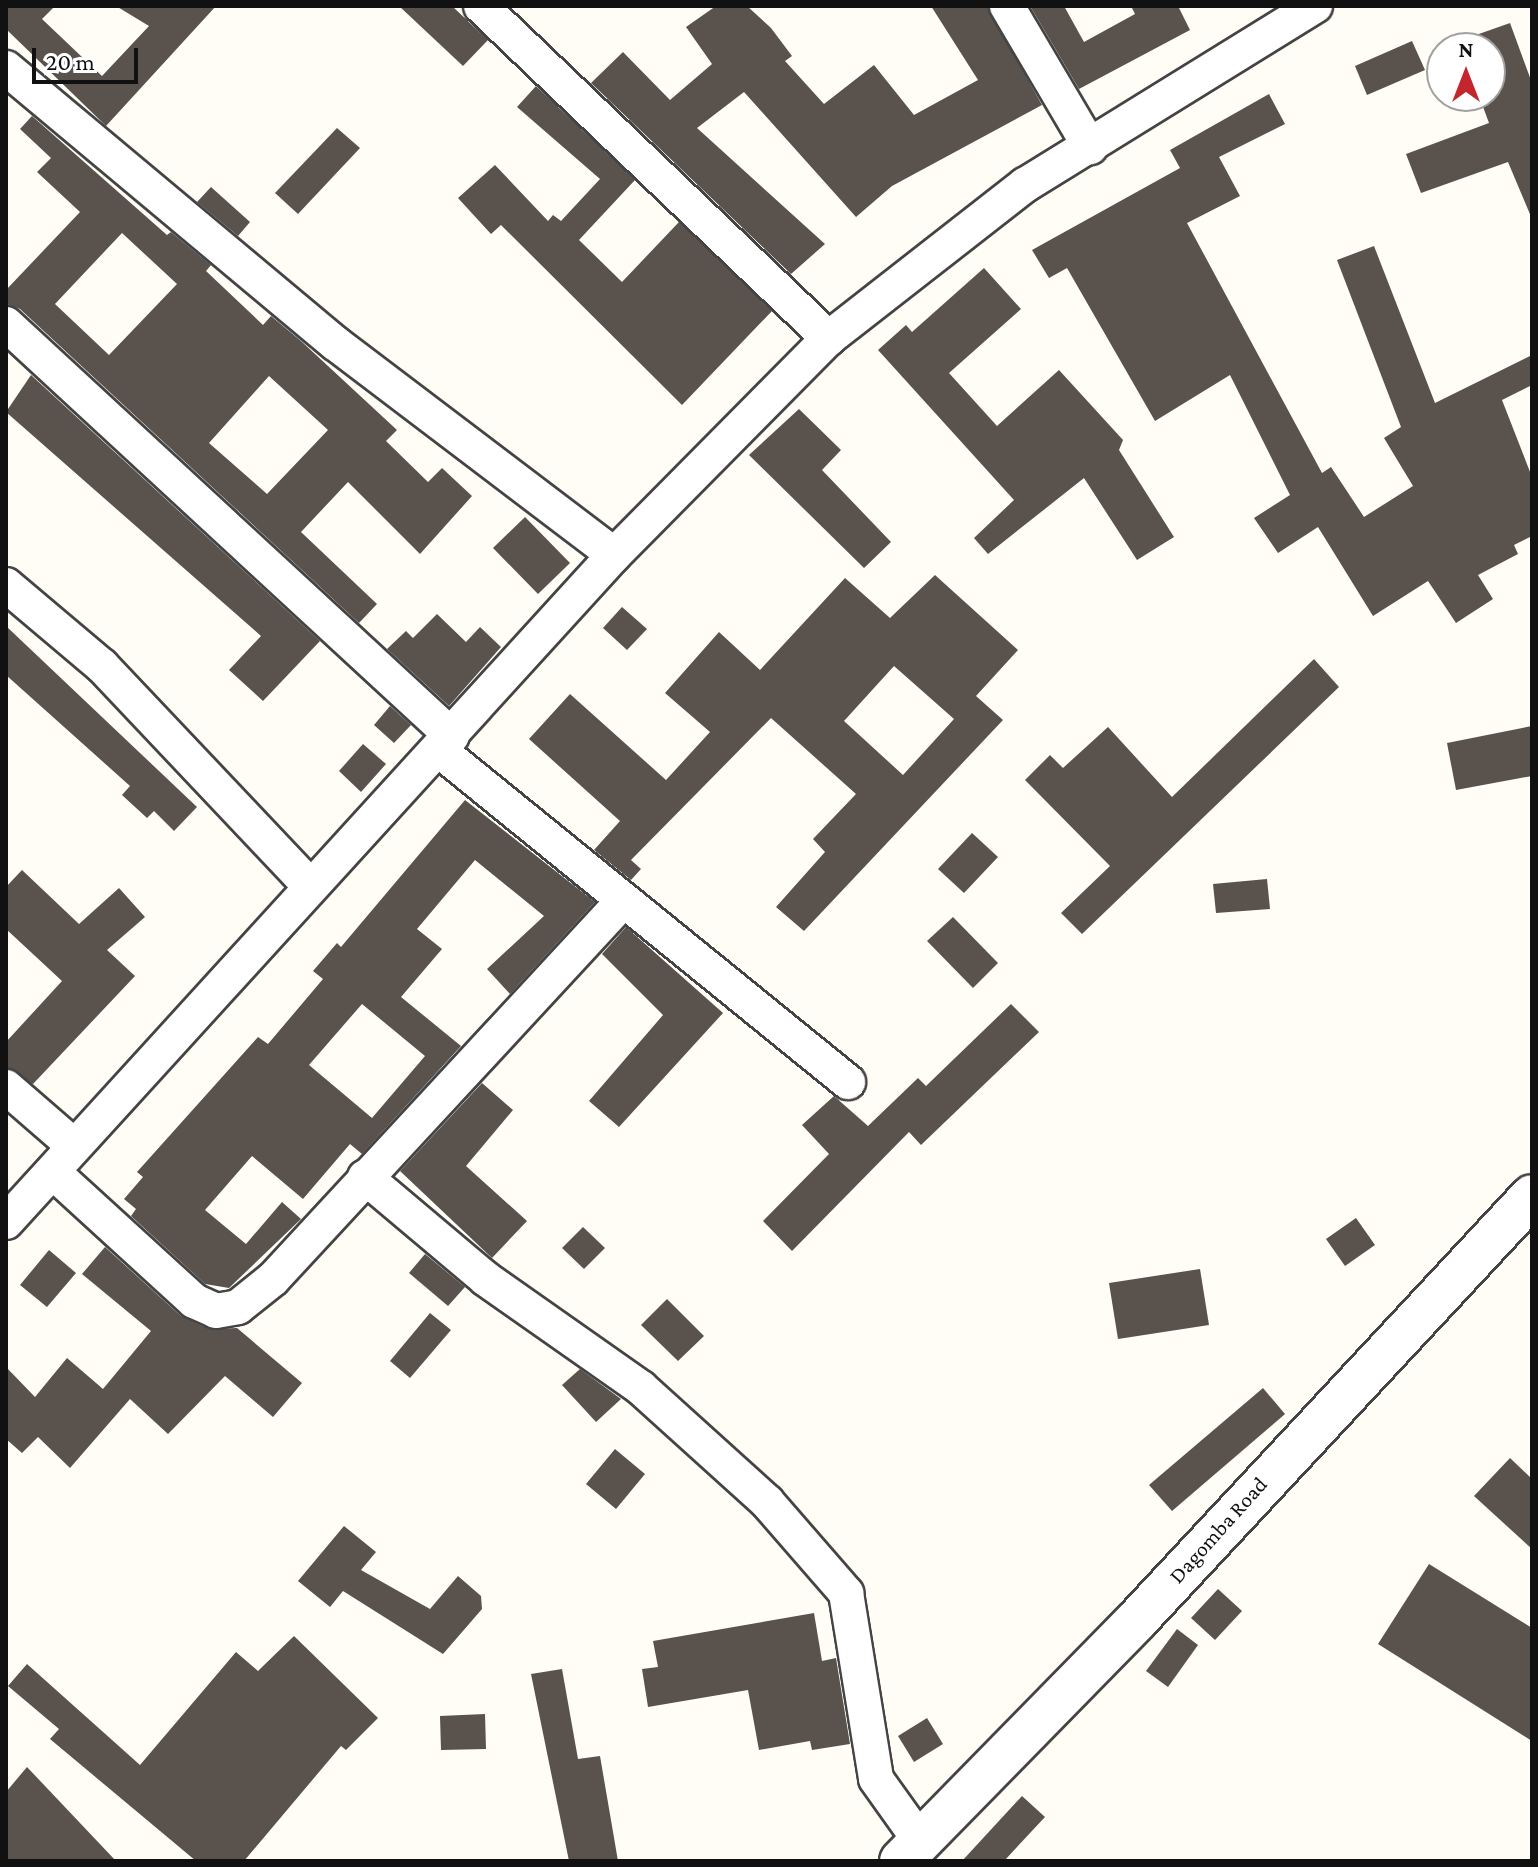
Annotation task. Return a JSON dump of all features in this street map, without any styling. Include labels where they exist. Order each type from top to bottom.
[{"type":"street","points":[[481,6],[829,338]]},
{"type":"street","points":[[1007,6],[1090,147]]},
{"type":"street","points":[[6,1222],[54,1173],[74,1146],[310,886],[446,743],[614,555],[829,338],[1025,185],[1315,6]]},
{"type":"street","points":[[6,68],[335,343],[614,555]]},
{"type":"street","points":[[6,324],[446,743],[622,902],[848,1082]]},
{"type":"street","points":[[6,585],[102,666],[310,886]]},
{"type":"street","points":[[54,1173],[194,1301],[216,1311],[251,1301],[622,902]]},
{"type":"street","points":[[6,1087],[74,1146]]},
{"type":"street","points":[[365,1177],[486,1279],[641,1388],[767,1502],[846,1593],[876,1779],[911,1852]]},
{"type":"street","name":"Dagomba Road","points":[[911,1852],[1532,1196]]},
{"type":"building","points":[[6,6],[55,6],[42,19],[102,76],[149,26],[116,6],[216,6],[106,126],[6,29]]},
{"type":"building","points":[[399,6],[452,6],[488,40],[463,66]]},
{"type":"building","points":[[716,6],[747,6],[771,28],[792,56],[785,61],[824,104],[874,65],[914,115],[978,80],[931,6],[987,6],[1042,105],[892,186],[856,217],[744,92],[697,128],[825,244],[791,274],[591,83],[623,52],[670,100],[712,64],[686,27]]},
{"type":"building","points":[[1030,6],[1064,6],[1084,42],[1135,14],[1131,6],[1178,6],[1190,30],[1079,89]]},
{"type":"building","points":[[1510,23],[1532,83],[1532,219],[1508,162],[1421,193],[1406,154],[1489,123],[1485,112],[1506,112],[1506,32],[1484,32]]},
{"type":"building","points":[[1412,41],[1425,70],[1367,95],[1355,66]]},
{"type":"building","points":[[536,86],[635,180],[579,240],[622,282],[679,222],[772,311],[682,405],[501,225],[491,234],[458,198],[495,165],[548,221],[553,215],[561,221],[600,179],[517,107]]},
{"type":"building","points":[[1269,94],[1285,124],[1219,157],[1240,196],[1187,223],[1322,473],[1331,467],[1364,517],[1413,486],[1384,438],[1401,427],[1337,260],[1374,246],[1435,403],[1532,355],[1532,385],[1502,400],[1532,477],[1532,536],[1514,545],[1518,554],[1478,575],[1493,599],[1456,623],[1428,581],[1373,616],[1318,527],[1278,553],[1254,518],[1290,495],[1230,375],[1155,421],[1067,268],[1049,278],[1032,250],[1180,168],[1170,150]]},
{"type":"building","points":[[32,116],[167,235],[171,232],[211,265],[206,271],[263,325],[271,316],[301,341],[397,430],[386,441],[428,482],[442,468],[472,496],[420,554],[348,482],[301,532],[377,604],[359,623],[20,309],[6,304],[6,290],[80,212],[37,172],[51,158],[20,129]],"holes":[[[122,233],[177,284],[109,355],[55,304]],[[269,376],[328,430],[267,494],[209,443]]]},
{"type":"building","points":[[337,128],[360,148],[298,214],[275,193]]},
{"type":"building","points":[[211,187],[250,222],[238,236],[197,202]]},
{"type":"building","points":[[984,268],[1021,309],[949,373],[997,426],[1059,370],[1123,440],[1119,450],[1174,537],[1137,560],[1084,478],[988,554],[974,538],[1014,500],[878,350],[906,325],[912,332]]},
{"type":"building","points":[[31,375],[320,641],[263,701],[229,670],[261,636],[6,412]]},
{"type":"building","points":[[799,409],[841,450],[822,470],[891,542],[864,568],[749,455]]},
{"type":"building","points":[[525,517],[570,563],[538,594],[493,548]]},
{"type":"building","points":[[935,575],[1018,650],[976,696],[1003,720],[804,931],[776,907],[825,852],[813,839],[856,794],[771,718],[631,860],[641,869],[631,880],[594,850],[620,821],[529,739],[570,694],[666,780],[710,732],[665,693],[719,632],[760,670],[845,578],[890,618]],"holes":[[[894,666],[954,719],[903,775],[844,721]]]},
{"type":"building","points":[[622,607],[647,629],[627,650],[603,628]]},
{"type":"building","points":[[437,614],[466,642],[480,627],[501,647],[449,706],[387,649],[406,631],[413,638]]},
{"type":"building","points":[[6,626],[197,807],[174,831],[154,811],[147,818],[122,795],[130,786],[6,675]]},
{"type":"building","points":[[1314,659],[1339,687],[1082,934],[1061,913],[1110,866],[1025,780],[1050,755],[1063,768],[1108,727],[1172,797]]},
{"type":"building","points":[[390,706],[411,725],[394,743],[374,725]]},
{"type":"building","points":[[1532,726],[1532,776],[1456,790],[1447,743]]},
{"type":"building","points":[[363,744],[386,764],[361,792],[339,771]]},
{"type":"building","points":[[465,800],[595,902],[510,994],[487,969],[544,916],[475,860],[417,929],[442,949],[401,997],[461,1046],[362,1154],[350,1144],[303,1199],[252,1156],[205,1210],[246,1244],[282,1202],[301,1219],[229,1288],[205,1284],[131,1216],[136,1209],[124,1199],[143,1177],[137,1172],[258,1037],[268,1044],[323,979],[313,971],[337,943],[341,947]],"holes":[[[362,1004],[425,1056],[372,1118],[309,1065]]]},
{"type":"building","points":[[972,833],[998,857],[964,893],[938,869]]},
{"type":"building","points":[[22,870],[79,924],[119,888],[145,917],[107,950],[135,976],[33,1084],[6,1068],[6,1042],[62,981],[6,929],[6,887]]},
{"type":"building","points":[[1267,879],[1270,909],[1216,913],[1213,884]]},
{"type":"building","points":[[953,917],[998,963],[973,988],[927,941]]},
{"type":"building","points":[[626,927],[723,1013],[619,1127],[589,1101],[663,1015],[602,954]]},
{"type":"building","points":[[1011,1004],[1039,1032],[921,1145],[909,1132],[792,1251],[763,1221],[829,1154],[802,1125],[834,1096],[868,1126],[918,1078],[926,1086]]},
{"type":"building","points":[[482,1083],[513,1110],[466,1166],[527,1221],[492,1258],[400,1171]]},
{"type":"building","points":[[1356,1218],[1375,1245],[1345,1266],[1326,1239]]},
{"type":"building","points":[[583,1227],[605,1248],[584,1269],[562,1248]]},
{"type":"building","points":[[105,1247],[181,1316],[209,1329],[237,1328],[302,1383],[273,1417],[225,1376],[168,1434],[130,1399],[70,1468],[38,1437],[22,1453],[6,1439],[6,1367],[35,1397],[67,1358],[103,1389],[151,1331],[82,1274]]},
{"type":"building","points":[[49,1250],[76,1273],[47,1307],[20,1285]]},
{"type":"building","points":[[425,1254],[465,1287],[448,1306],[409,1273]]},
{"type":"building","points":[[1200,1269],[1209,1325],[1118,1339],[1109,1283]]},
{"type":"building","points":[[667,1299],[704,1336],[678,1361],[641,1325]]},
{"type":"building","points":[[430,1313],[451,1330],[410,1378],[390,1361]]},
{"type":"building","points":[[580,1369],[621,1399],[596,1422],[562,1385]]},
{"type":"building","points":[[1263,1388],[1285,1414],[1172,1511],[1149,1485]]},
{"type":"building","points":[[615,1449],[645,1474],[616,1509],[586,1484]]},
{"type":"building","points":[[1510,1458],[1532,1479],[1532,1549],[1474,1496]]},
{"type":"building","points":[[344,1526],[376,1552],[361,1570],[430,1609],[458,1576],[481,1596],[482,1609],[443,1654],[343,1591],[330,1607],[298,1581]]},
{"type":"building","points":[[1429,1564],[1532,1628],[1532,1741],[1378,1644]]},
{"type":"building","points":[[1218,1589],[1242,1611],[1215,1640],[1191,1618]]},
{"type":"building","points":[[814,1613],[822,1661],[836,1658],[850,1744],[812,1750],[810,1741],[759,1750],[748,1690],[648,1707],[642,1669],[658,1667],[653,1641]]},
{"type":"building","points":[[1177,1629],[1198,1645],[1168,1687],[1146,1671]]},
{"type":"building","points":[[294,1636],[378,1718],[346,1750],[341,1746],[244,1861],[196,1861],[50,1739],[59,1729],[8,1686],[27,1664],[140,1765],[236,1652],[258,1671]]},
{"type":"building","points":[[562,1669],[578,1759],[600,1756],[618,1861],[569,1861],[531,1674]]},
{"type":"building","points":[[485,1714],[486,1749],[441,1750],[440,1716]]},
{"type":"building","points":[[927,1718],[943,1744],[914,1762],[898,1736]]},
{"type":"building","points":[[27,1767],[116,1861],[6,1861],[6,1792]]},
{"type":"building","points":[[1022,1796],[1045,1817],[1004,1861],[962,1861]]}]
